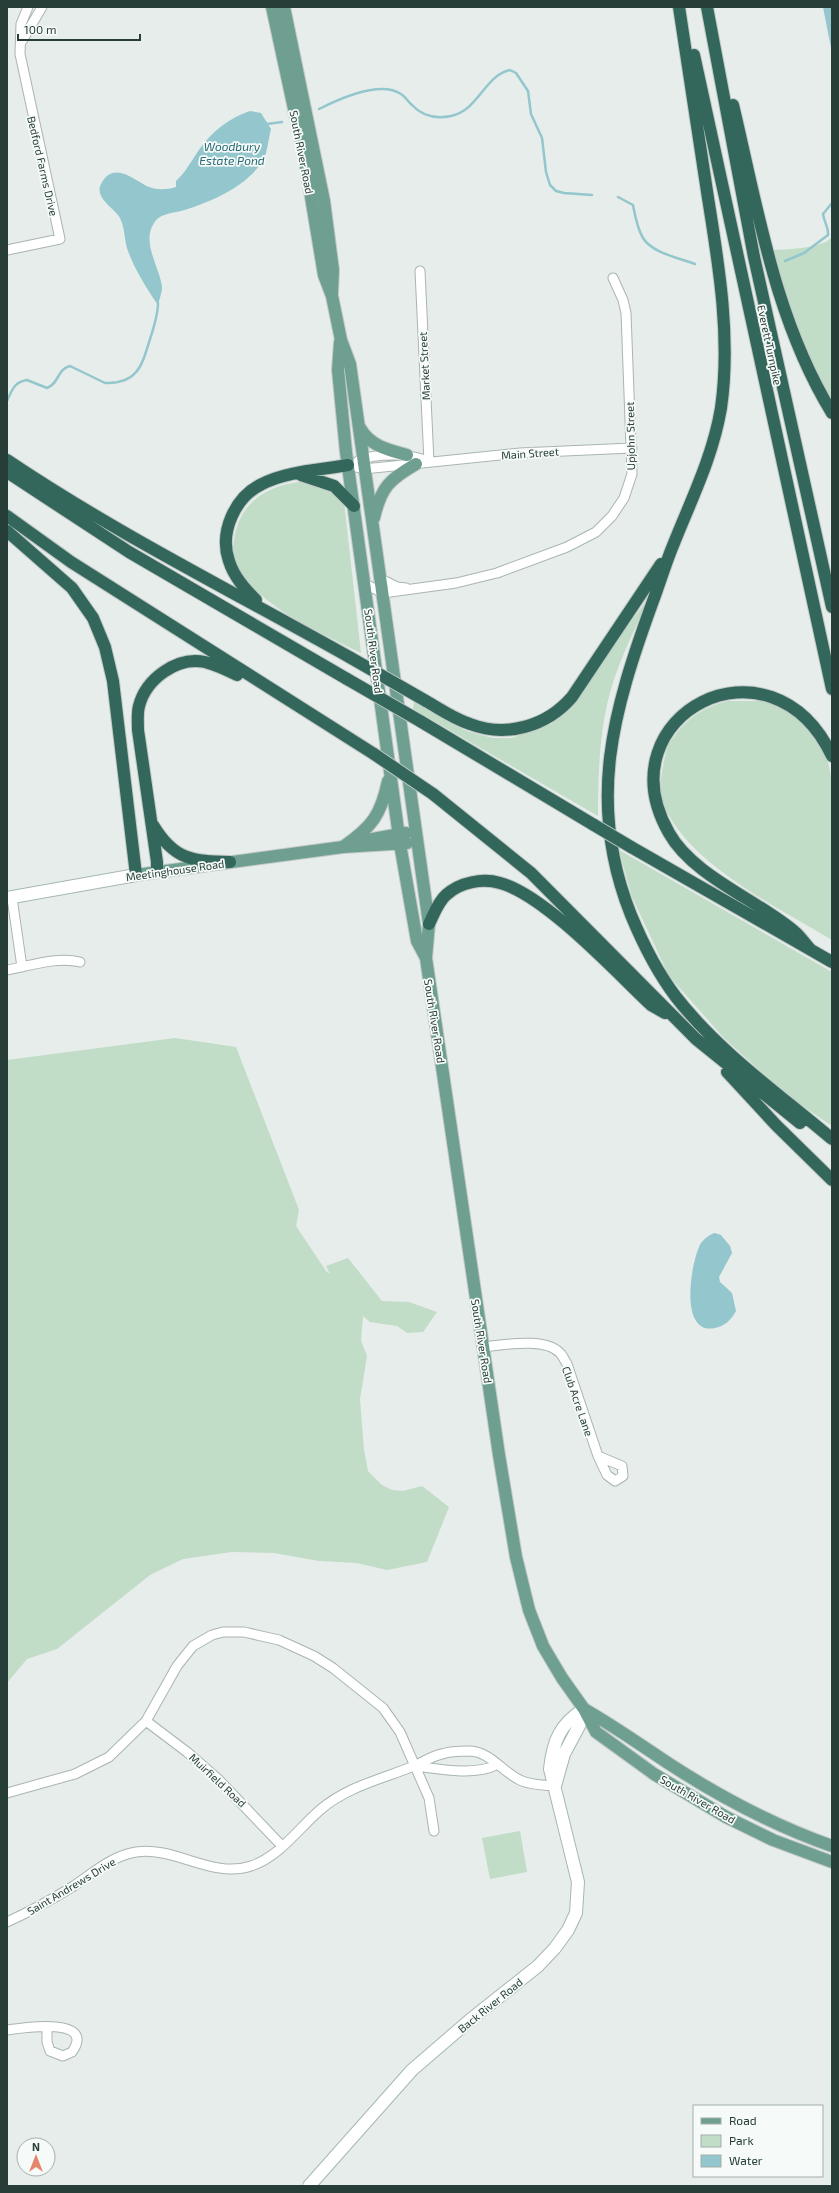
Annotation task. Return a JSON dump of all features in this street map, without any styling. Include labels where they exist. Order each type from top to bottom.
[{"type":"highway","points":[[679,7],[718,258],[724,355],[720,409],[707,466],[674,543],[632,661],[614,728],[608,765],[606,792],[609,840],[622,890],[637,930],[656,966],[675,996],[737,1060],[832,1139]]},
{"type":"highway","name":"Everett Turnpike","points":[[683,7],[832,689]]},
{"type":"highway","name":"Everett Turnpike","points":[[706,7],[754,257],[832,607]]},
{"type":"highway","points":[[710,7],[777,290],[801,353],[832,413]]},
{"type":"highway","points":[[7,460],[58,494],[138,542],[267,611],[458,720],[482,728],[511,730],[546,720],[564,706],[575,693],[640,598],[674,543]]},
{"type":"highway","points":[[267,611],[244,589],[236,578],[229,561],[226,547],[227,534],[230,521],[236,507],[246,495],[261,484],[274,479],[348,465]]},
{"type":"highway","points":[[7,472],[136,556],[420,721],[631,847],[832,962]]},
{"type":"highway","points":[[296,474],[311,477],[334,486],[354,506]]},
{"type":"highway","points":[[7,516],[71,562],[374,754],[433,794],[532,873],[679,1021],[776,1125],[832,1180]]},
{"type":"highway","points":[[7,531],[72,588],[93,618],[105,646],[113,681],[136,875]]},
{"type":"highway","points":[[157,872],[157,862],[139,747],[138,710],[143,695],[152,682],[174,665],[204,662],[226,670],[269,693],[285,704],[337,731]]},
{"type":"highway","points":[[811,950],[795,932],[703,869],[682,850],[670,835],[657,809],[653,790],[653,771],[663,740],[681,717],[692,708],[708,699],[736,692],[755,692],[769,696],[798,711],[816,729],[832,756]]},
{"type":"highway","points":[[150,819],[166,844],[181,856],[200,861],[230,862]]},
{"type":"highway","points":[[429,924],[441,901],[452,890],[482,881],[500,883],[508,886],[519,891],[553,914],[651,1005],[679,1021]]},
{"type":"highway","points":[[696,1039],[801,1124],[832,1142]]},
{"type":"main road","name":"South River Road","points":[[272,7],[304,155],[324,275],[332,296],[341,340],[350,364],[429,924],[426,958],[483,1346],[516,1557],[527,1604],[538,1634],[552,1662],[584,1709],[596,1732],[654,1774],[726,1817],[773,1840],[832,1862]]},
{"type":"main road","name":"South River Road","points":[[284,7],[324,201],[333,270],[332,296]]},
{"type":"main road","name":"South River Road","points":[[341,340],[338,370],[348,465],[399,839],[417,941],[426,958]]},
{"type":"main road","points":[[358,425],[364,435],[374,444],[411,459],[384,488],[373,523]]},
{"type":"main road","points":[[344,846],[360,835],[374,822],[382,803],[390,773]]},
{"type":"main road","name":"Meetinghouse Road","points":[[136,875],[344,846],[358,842],[417,836]]},
{"type":"main road","name":"South River Road","points":[[584,1709],[672,1766],[734,1802],[779,1826],[832,1846]]},
{"type":"street","name":"Bedford Farms Drive","points":[[7,250],[60,239],[29,102],[20,54],[22,41],[21,24],[28,7]]},
{"type":"street","name":"Bedford Farms Drive","points":[[22,41],[42,7]]},
{"type":"street","name":"Market Street","points":[[420,271],[429,462]]},
{"type":"street","name":"Upjohn Street","points":[[383,593],[396,593],[409,589],[456,583],[498,573],[567,547],[596,532],[612,516],[624,498],[632,474],[626,314],[613,278]]},
{"type":"street","name":"Main Street","points":[[348,465],[411,459],[429,462],[482,456],[632,448]]},
{"type":"street","name":"Upjohn Street","points":[[381,578],[397,587],[409,589]]},
{"type":"street","points":[[365,584],[383,593]]},
{"type":"street","name":"Meetinghouse Road","points":[[9,898],[136,875]]},
{"type":"street","points":[[9,898],[22,967]]},
{"type":"street","points":[[7,970],[71,960],[80,962]]},
{"type":"street","name":"Club Acre Lane","points":[[483,1346],[539,1344],[551,1347],[560,1353],[566,1364],[598,1456]]},
{"type":"street","points":[[7,1793],[63,1779],[87,1770],[120,1748],[146,1721],[177,1666],[193,1646],[212,1635],[244,1632],[279,1640],[314,1656],[333,1668],[376,1701],[396,1724],[415,1766],[429,1798],[434,1831]]},
{"type":"street","name":"Back River Road","points":[[309,2186],[412,2070],[538,1966],[555,1948],[568,1930],[576,1913],[578,1882],[555,1786],[565,1750],[578,1726],[584,1709]]},
{"type":"street","name":"Muirfield Road","points":[[146,1721],[188,1752],[219,1780],[282,1846]]},
{"type":"street","name":"Saint Andrews Drive","points":[[7,1922],[30,1911],[123,1855],[137,1852],[150,1852],[214,1867],[239,1869],[262,1861],[282,1846],[320,1810],[350,1790],[415,1766],[442,1754],[469,1751],[484,1754],[496,1765],[522,1781],[555,1786]]},
{"type":"street","name":"Saint Andrews Drive","points":[[415,1766],[450,1770],[483,1770],[496,1765]]},
{"type":"street","points":[[7,2030],[47,2027]]},
{"type":"green space","points":[[832,237],[832,411],[808,368],[767,250],[792,249],[812,246],[827,241]]},
{"type":"green space","points":[[299,482],[319,484],[329,488],[344,502],[361,653],[310,628],[276,607],[247,581],[235,562],[233,550],[238,524],[250,504],[264,493],[272,489]]},
{"type":"green space","points":[[650,596],[619,666],[609,694],[599,762],[598,816],[413,709],[414,701],[466,731],[493,738],[512,738],[551,724],[576,695]]},
{"type":"green space","points":[[728,701],[765,701],[796,714],[827,757],[832,781],[832,940],[760,898],[711,863],[690,844],[673,823],[662,800],[661,776],[667,749],[676,734],[687,722],[699,713],[720,703]]},
{"type":"green space","points":[[619,850],[832,972],[832,1126],[787,1095],[724,1038],[669,976],[632,897]]},
{"type":"green space","points":[[175,1038],[236,1047],[299,1210],[296,1226],[326,1271],[330,1274],[326,1266],[348,1258],[382,1301],[409,1302],[437,1312],[423,1332],[407,1333],[397,1326],[370,1322],[363,1316],[361,1341],[367,1356],[360,1399],[364,1450],[368,1471],[382,1485],[392,1490],[403,1491],[422,1486],[449,1507],[427,1562],[387,1570],[357,1563],[319,1561],[274,1553],[232,1552],[183,1559],[150,1575],[57,1649],[27,1659],[7,1683],[7,1060]]},
{"type":"green space","points":[[520,1831],[527,1872],[490,1879],[482,1838]]},
{"type":"water","points":[[823,7],[832,7],[832,53]]},
{"type":"water","name":"Woodbury Estate Pond","points":[[250,111],[261,113],[271,129],[266,153],[252,174],[230,191],[205,203],[162,216],[154,223],[149,238],[152,255],[162,287],[158,305],[134,265],[127,247],[120,217],[101,196],[101,184],[106,177],[112,173],[118,173],[132,177],[152,188],[166,189],[176,187],[176,181],[184,173],[200,148],[212,134],[225,123]]},
{"type":"water","points":[[715,1233],[721,1235],[730,1246],[732,1253],[719,1277],[720,1282],[732,1293],[736,1311],[730,1320],[722,1326],[715,1328],[703,1327],[696,1320],[692,1309],[690,1295],[691,1279],[697,1252],[701,1243],[711,1234]]},
{"type":"waterway","points":[[319,109],[337,100],[360,92],[382,89],[392,90],[401,94],[416,109],[425,115],[435,117],[451,116],[461,113],[494,79],[501,73],[510,70],[516,73],[528,91],[531,114],[542,138],[546,172],[550,185],[556,191],[564,193],[592,195]]},
{"type":"waterway","points":[[267,124],[282,122]]},
{"type":"waterway","points":[[618,197],[633,205],[636,222],[643,238],[647,243],[659,251],[695,264]]},
{"type":"waterway","points":[[785,261],[804,253],[828,235],[823,214],[832,203]]},
{"type":"waterway","points":[[7,401],[10,393],[19,383],[27,380],[47,388],[54,383],[63,370],[70,366],[105,383],[125,380],[132,376],[141,365],[144,357],[156,321],[158,303]]}]
